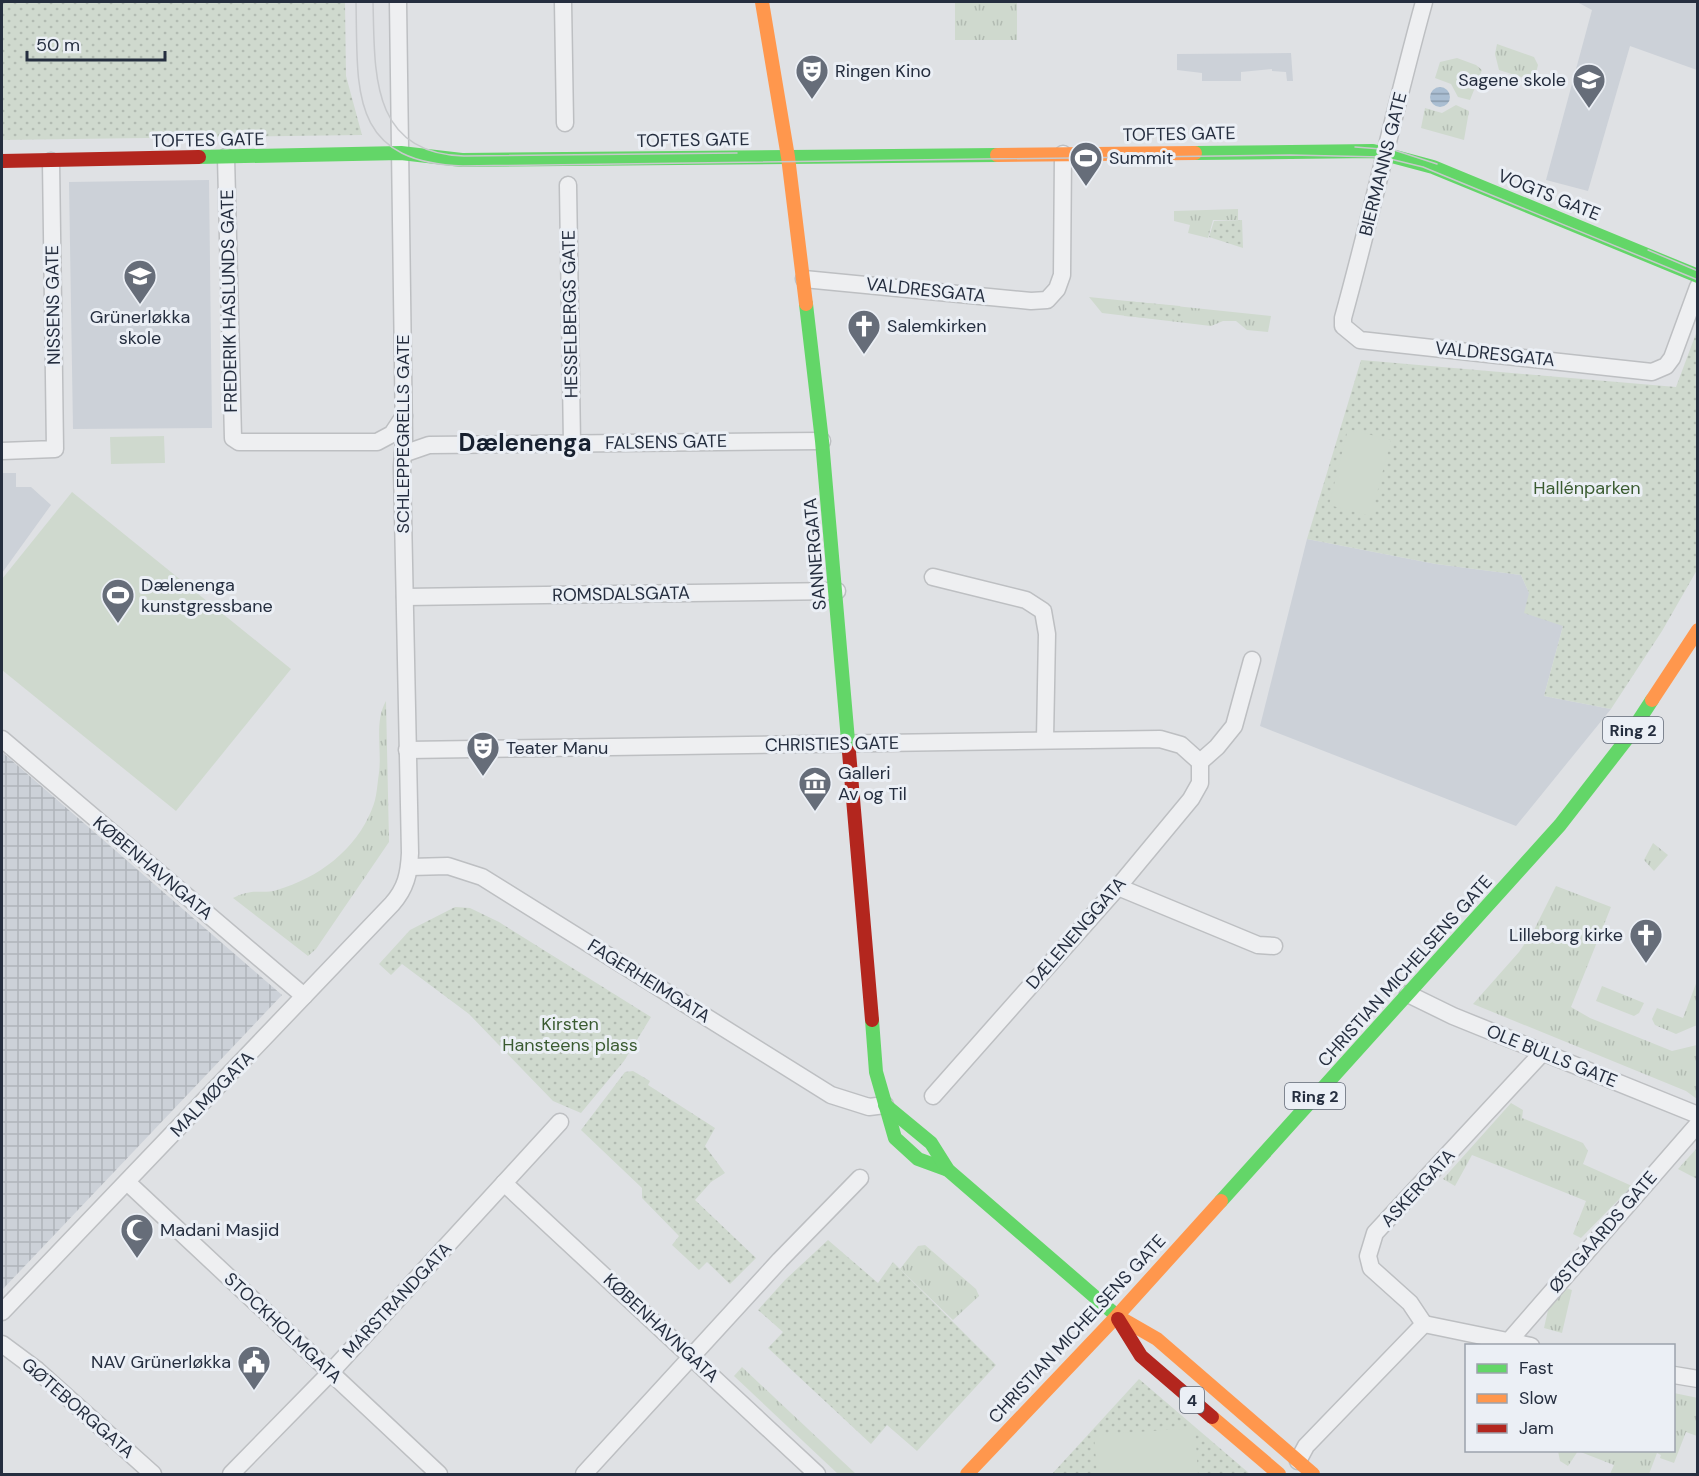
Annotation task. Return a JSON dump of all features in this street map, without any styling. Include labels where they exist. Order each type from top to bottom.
[{"type":"main road","name":"SANNERGATA","points":[[762,2],[788,157],[804,279],[837,591],[874,1059],[885,1105]]},
{"type":"main road","name":"TOFTES GATE","points":[[2,161],[401,153],[462,160],[1341,150],[1386,153]]},
{"type":"main road","name":"VOGTS GATE","points":[[1386,153],[1433,167],[1698,276]]},
{"type":"main road","name":"CHRISTIAN MICHELSENS GATE","points":[[968,1474],[1117,1316],[1517,874],[1600,774],[1654,699],[1698,630]]},
{"type":"main road","points":[[885,1105],[896,1138],[906,1150],[918,1159],[948,1170]]},
{"type":"main road","points":[[885,1105],[931,1143],[948,1170],[1117,1316]]},
{"type":"main road","name":"4","points":[[1117,1316],[1157,1339],[1313,1474]]},
{"type":"main road","name":"4","points":[[1117,1316],[1141,1356],[1279,1474]]},
{"type":"street","name":"SCHLEPPEGRELLS GATE","points":[[398,2],[410,867]]},
{"type":"street","points":[[563,2],[565,123]]},
{"type":"street","name":"BIERMANNS GATE","points":[[1343,326],[1424,2]]},
{"type":"street","name":"VALDRESGATA","points":[[804,279],[1031,301],[1047,300],[1057,289],[1062,275],[1063,154]]},
{"type":"street","name":"FREDERIK HASLUNDS GATE","points":[[226,157],[232,438],[239,442],[377,442],[392,434],[404,416]]},
{"type":"street","name":"NISSENS GATE","points":[[2,451],[55,448],[51,161]]},
{"type":"street","name":"HESSELBERGS GATE","points":[[568,185],[572,443]]},
{"type":"street","name":"VALDRESGATA","points":[[1343,326],[1360,340],[1652,372],[1666,366],[1671,358],[1698,287]]},
{"type":"street","name":"FALSENS GATE","points":[[404,454],[429,445],[822,441]]},
{"type":"street","points":[[933,577],[1026,600],[1042,611],[1047,634],[1045,739]]},
{"type":"street","name":"ROMSDALSGATA","points":[[405,597],[837,591]]},
{"type":"street","points":[[1200,762],[1234,726],[1252,660]]},
{"type":"street","name":"KØBENHAVNGATA","points":[[2,739],[304,996]]},
{"type":"street","name":"CHRISTIES GATE","points":[[407,750],[1045,739],[1172,741],[1189,751],[1200,762]]},
{"type":"street","name":"DÆLENENGGATA","points":[[933,1096],[1118,887],[1198,790],[1202,775],[1200,762]]},
{"type":"street","name":"FAGERHEIMGATA","points":[[410,867],[448,866],[482,877],[831,1095],[869,1107],[885,1105]]},
{"type":"street","name":"MALMØGATA","points":[[2,1312],[399,895],[405,886],[410,867]]},
{"type":"street","points":[[1118,887],[1258,945],[1274,946]]},
{"type":"street","name":"OLE BULLS GATE","points":[[1408,994],[1698,1115]]},
{"type":"street","name":"ASKERGATA","points":[[1424,1324],[1410,1303],[1371,1268],[1368,1256],[1375,1233],[1543,1052]]},
{"type":"street","name":"MARSTRANDGATA","points":[[231,1474],[330,1372],[560,1122]]},
{"type":"street","name":"ØSTGAARDS GATE","points":[[1509,1341],[1698,1124]]},
{"type":"street","points":[[584,1474],[780,1260],[860,1178]]},
{"type":"street","name":"STOCKHOLMGATA","points":[[127,1182],[439,1474]]},
{"type":"street","name":"KØBENHAVNGATA","points":[[504,1183],[817,1474]]},
{"type":"street","points":[[1298,1461],[1306,1446],[1424,1324],[1522,1344]]},
{"type":"street","name":"GØTEBORGGATA","points":[[2,1344],[37,1370],[153,1474]]},
{"type":"street","points":[[1675,1375],[1698,1379]]},
{"type":"shaded area","name":"Sagene skole","points":[[1577,2],[1697,2],[1697,70],[1630,46],[1588,191],[1546,180],[1592,10]]},
{"type":"shaded area","points":[[1291,53],[1293,81],[1287,81],[1286,72],[1272,71],[1272,69],[1241,72],[1241,81],[1202,81],[1202,73],[1177,70],[1177,54]]},
{"type":"shaded area","name":"Grünerløkka skole","points":[[209,180],[212,428],[73,429],[69,182]]},
{"type":"shaded area","points":[[2,473],[16,473],[16,487],[31,487],[51,505],[2,573]]},
{"type":"shaded area","points":[[1307,539],[1436,564],[1521,575],[1529,593],[1563,626],[1544,696],[1611,709],[1516,826],[1260,726]]},
{"type":"shaded area","points":[[2,752],[282,995],[2,1290]]},
{"type":"green space","points":[[2,2],[345,2],[346,76],[362,135],[2,140]]},
{"type":"green space","points":[[955,2],[1017,2],[1017,40],[955,40]]},
{"type":"green space","points":[[1497,44],[1534,57],[1538,65],[1534,81],[1499,70],[1495,54]]},
{"type":"green space","points":[[1457,58],[1476,65],[1482,70],[1470,100],[1458,97],[1451,84],[1435,78],[1440,62]]},
{"type":"green space","points":[[1456,105],[1469,111],[1464,140],[1421,128],[1425,108],[1442,113]]},
{"type":"green space","points":[[1238,209],[1238,220],[1213,220],[1208,238],[1188,233],[1190,225],[1174,221],[1174,211]]},
{"type":"green space","points":[[1242,220],[1243,248],[1209,237],[1214,221]]},
{"type":"green space","points":[[1089,297],[1271,316],[1268,332],[1247,330],[1236,321],[1223,321],[1211,326],[1102,313]]},
{"type":"green space","points":[[1126,301],[1180,306],[1183,312],[1180,321],[1124,316]]},
{"type":"green space","name":"Hallénparken","points":[[1697,331],[1697,570],[1662,631],[1611,709],[1544,696],[1563,626],[1524,613],[1529,593],[1521,575],[1436,564],[1307,539],[1361,360],[1676,387]]},
{"type":"green space","points":[[1348,429],[1391,440],[1371,516],[1329,505]]},
{"type":"green space","points":[[164,436],[165,463],[111,464],[110,437]]},
{"type":"green space","name":"Dælenenga kunstgressbane","points":[[72,492],[291,669],[176,811],[2,670],[2,579]]},
{"type":"green space","points":[[386,701],[389,842],[316,949],[308,956],[233,898],[252,892],[277,890],[307,878],[334,860],[356,837],[365,824],[375,800],[380,764],[380,718]]},
{"type":"green space","points":[[1653,843],[1668,855],[1654,871],[1644,860]]},
{"type":"green space","points":[[1556,886],[1611,907],[1571,1007],[1590,1018],[1672,1051],[1697,1045],[1697,1099],[1686,1091],[1473,1004],[1519,952],[1534,930]]},
{"type":"green space","name":"Kirsten Hansteens plass","points":[[455,907],[470,908],[499,922],[651,1017],[624,1061],[581,1113],[553,1101],[469,1014],[402,964],[391,975],[379,964],[410,930]]},
{"type":"green space","points":[[1697,981],[1697,1025],[1676,1034],[1655,1025],[1652,1019],[1657,1008],[1683,1018]]},
{"type":"green space","points":[[1602,986],[1644,1003],[1639,1013],[1634,1016],[1596,1001]]},
{"type":"green space","points":[[633,1071],[650,1081],[648,1085],[715,1128],[705,1146],[725,1173],[711,1182],[695,1200],[756,1258],[730,1284],[707,1262],[699,1270],[672,1245],[679,1236],[642,1198],[642,1188],[581,1130],[625,1072]]},
{"type":"green space","points":[[1511,1103],[1523,1110],[1522,1118],[1583,1143],[1588,1151],[1583,1164],[1632,1186],[1581,1238],[1573,1234],[1586,1201],[1472,1155],[1455,1186],[1443,1179]]},
{"type":"green space","points":[[1697,1148],[1697,1179],[1678,1169]]},
{"type":"green space","points":[[828,1240],[878,1283],[893,1262],[996,1365],[917,1451],[887,1425],[871,1444],[768,1348],[783,1332],[758,1310],[785,1280]]},
{"type":"green space","points":[[925,1245],[976,1289],[979,1296],[953,1320],[900,1269],[918,1246]]},
{"type":"green space","points":[[1566,1288],[1572,1290],[1562,1333],[1544,1328],[1548,1310]]},
{"type":"green space","points":[[742,1367],[856,1474],[838,1474],[734,1376]]},
{"type":"green space","points":[[1139,1379],[1250,1474],[1052,1474]]},
{"type":"green space","points":[[1675,1393],[1698,1398],[1697,1436],[1686,1432],[1674,1463],[1660,1458],[1661,1455],[1657,1453],[1649,1474],[1610,1474],[1614,1465],[1581,1452],[1675,1452]]},
{"type":"green space","points":[[1195,1428],[1198,1474],[1097,1474],[1094,1435]]},
{"type":"green space","points":[[1558,1452],[1577,1452],[1568,1466],[1560,1461]]},
{"type":"water","points":[[1440,87],[1447,90],[1450,97],[1447,104],[1440,107],[1433,104],[1430,97],[1433,90]]},
{"type":"tram line","points":[[356,2],[357,64],[360,92],[367,116],[379,136],[398,151],[425,161],[463,166],[1290,155],[1382,157],[1423,167],[1698,280]]},
{"type":"tram line","points":[[373,2],[375,54],[384,104],[394,124],[410,141],[433,152],[464,156],[737,153]]},
{"type":"tram line","points":[[1355,147],[1394,150],[1437,164]]},
{"type":"tram line","points":[[1648,250],[1698,271]]},
{"type":"traffic: fast","points":[[1195,153],[1373,151],[1433,167],[1698,276]]},
{"type":"traffic: fast","points":[[199,157],[401,153],[462,160],[997,155]]},
{"type":"traffic: fast","points":[[806,304],[822,441],[849,752]]},
{"type":"traffic: fast","points":[[1221,1201],[1560,825],[1626,740],[1652,700]]},
{"type":"traffic: fast","points":[[872,1020],[876,1072],[895,1138],[918,1159],[948,1170]]},
{"type":"traffic: fast","points":[[885,1105],[931,1143],[948,1170],[1117,1316]]},
{"type":"traffic: slow","points":[[762,2],[788,157],[806,304]]},
{"type":"traffic: slow","points":[[997,155],[1195,153]]},
{"type":"traffic: slow","points":[[1652,700],[1698,630]]},
{"type":"traffic: slow","points":[[967,1474],[1117,1316],[1221,1201]]},
{"type":"traffic: slow","points":[[1117,1316],[1157,1339],[1313,1474]]},
{"type":"traffic: slow","points":[[1212,1417],[1279,1474]]},
{"type":"traffic: jam","points":[[2,161],[199,157]]},
{"type":"traffic: jam","points":[[849,752],[872,1020]]},
{"type":"traffic: jam","points":[[1118,1319],[1141,1356],[1212,1417]]},
{"type":"place","name":"Ringen Kino","points":[[812,100]]},
{"type":"place","name":"Sagene skole","points":[[1589,109]]},
{"type":"place","name":"Summit","points":[[1086,187]]},
{"type":"place","name":"Grünerløkka skole","points":[[140,305]]},
{"type":"place","name":"Salemkirken","points":[[864,355]]},
{"type":"place","name":"Dælenenga kunstgressbane","points":[[118,624]]},
{"type":"place","name":"Teater Manu","points":[[483,777]]},
{"type":"place","name":"Galleri Av og Til","points":[[815,812]]},
{"type":"place","name":"Lilleborg kirke","points":[[1646,964]]},
{"type":"place","name":"Madani Masjid","points":[[137,1259]]},
{"type":"place","name":"NAV Grünerløkka","points":[[254,1391]]},
{"type":"district","name":"Dælenenga","points":[[525,443]]}]
